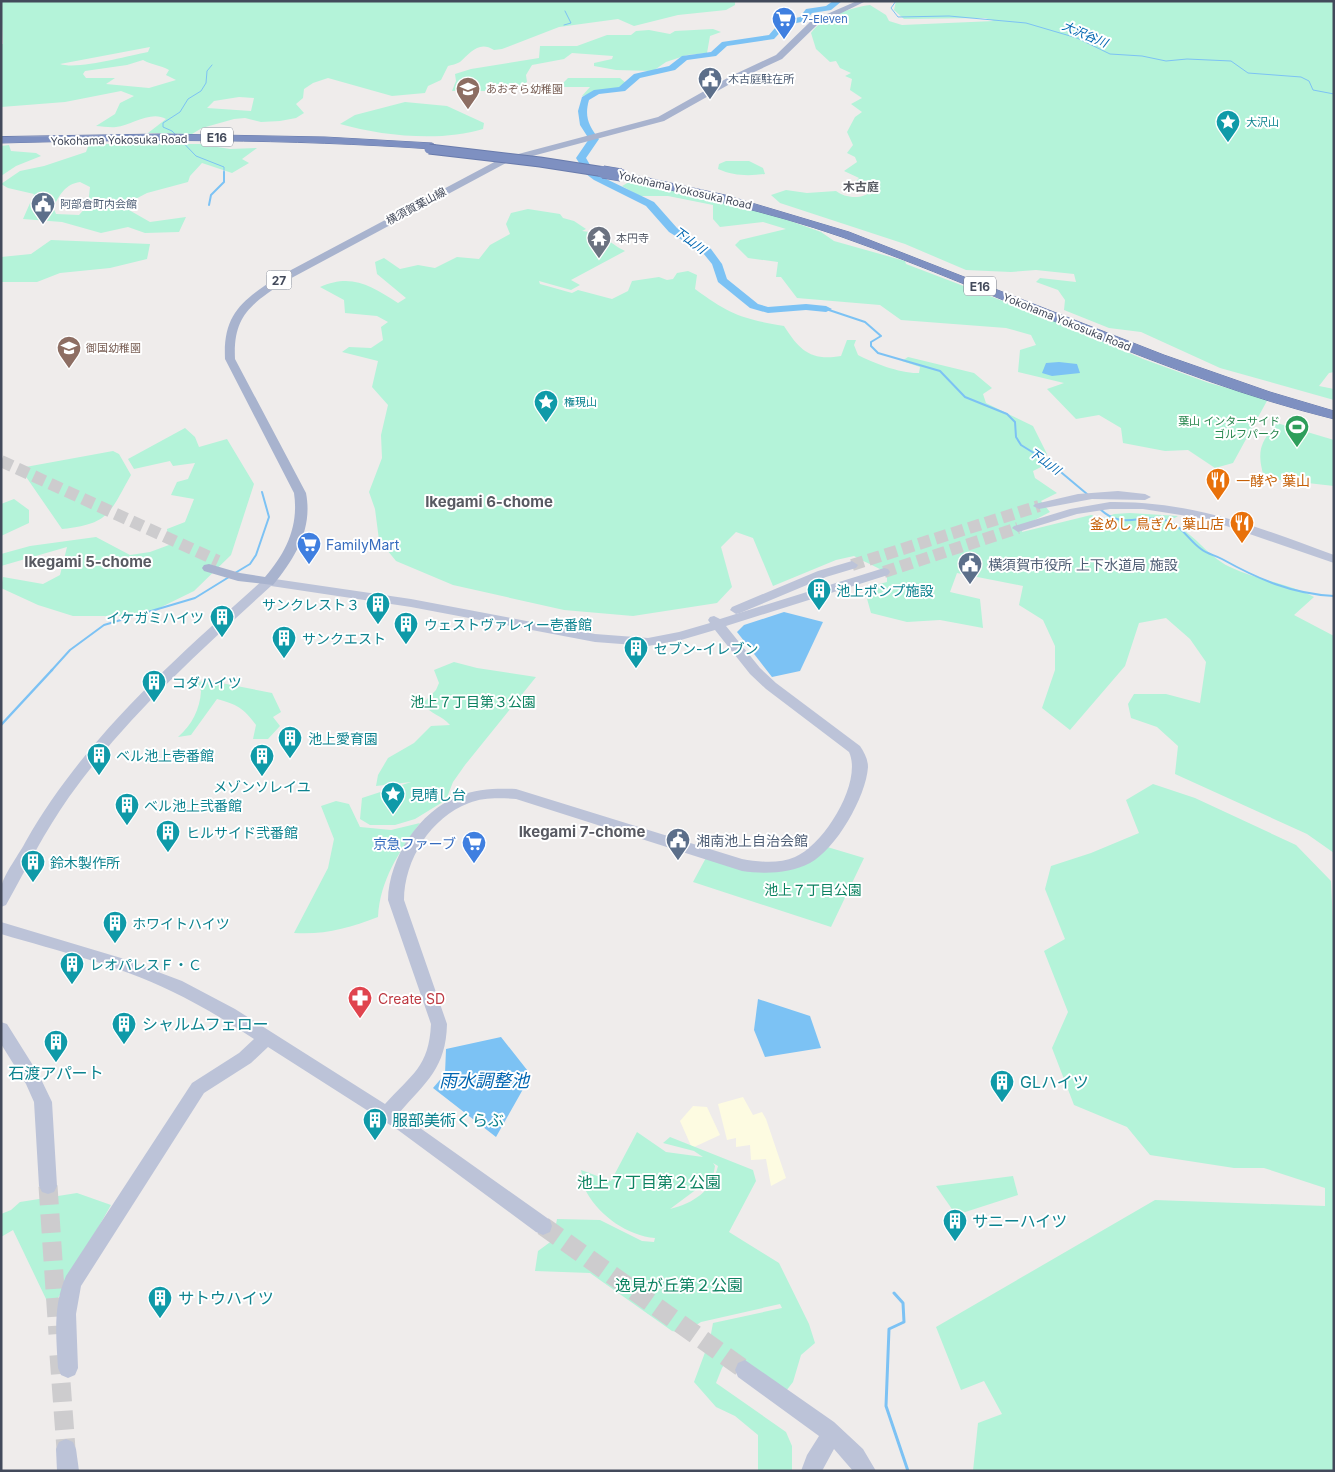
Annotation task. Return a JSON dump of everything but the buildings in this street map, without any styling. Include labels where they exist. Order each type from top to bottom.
[{"type":"highway","name":"Yokohama Yokosuka Road","points":[[1,141],[227,140],[430,148],[621,173],[724,193],[816,219],[918,255],[1164,354],[1272,390],[1334,408]]},
{"type":"highway","name":"Yokohama Yokosuka Road","points":[[621,173],[721,197],[845,234],[1160,358],[1265,395],[1334,415]]},
{"type":"main road","name":"横須賀葉山線","points":[[271,579],[293,547],[300,525],[302,500],[292,474],[232,366],[229,338],[238,315],[255,297],[280,280],[487,168],[526,153],[661,119],[734,78],[779,57],[814,23],[863,1]]},
{"type":"main road","points":[[213,565],[238,577],[271,579]]},
{"type":"street","points":[[1039,506],[1071,498],[1099,495],[1132,496],[1172,501],[1237,518],[1334,554]]},
{"type":"street","points":[[1018,528],[1093,508],[1156,505],[1202,513],[1231,521],[1334,559]]},
{"type":"street","points":[[716,622],[822,574],[852,564]]},
{"type":"street","points":[[1,901],[64,794],[103,743],[149,692],[271,579],[613,641],[663,640],[716,622],[884,572]]},
{"type":"street","points":[[387,1114],[423,1077],[435,1058],[440,1043],[439,1024],[396,900],[396,884],[400,868],[408,852],[438,817],[457,803],[477,796],[497,793],[516,794],[742,865],[765,868],[787,866],[803,860],[818,852],[828,841],[845,811],[861,771],[861,760],[855,749],[771,686],[755,671],[716,622]]},
{"type":"street","points":[[1,928],[78,950],[176,986],[229,1014],[387,1114],[542,1226]]},
{"type":"street","points":[[1,1029],[34,1080],[43,1102],[48,1186]]},
{"type":"street","points":[[68,1368],[65,1312],[67,1297],[73,1282],[198,1088],[245,1058],[266,1038]]},
{"type":"street","points":[[745,1370],[832,1434],[851,1452],[866,1471]]},
{"type":"street","points":[[811,1471],[814,1462],[832,1434]]},
{"type":"street","points":[[66,1449],[68,1471]]},
{"type":"shaded area","points":[[743,1097],[753,1115],[762,1112],[766,1119],[786,1178],[771,1186],[766,1159],[751,1160],[750,1145],[736,1147],[736,1138],[727,1140],[718,1104]]},
{"type":"shaded area","points":[[693,1106],[707,1107],[720,1135],[692,1148],[680,1121]]},
{"type":"green space","points":[[1,1],[735,1],[735,5],[726,10],[678,15],[634,26],[618,19],[559,27],[502,49],[494,50],[484,46],[479,47],[460,62],[448,66],[441,80],[428,86],[425,93],[392,96],[328,78],[313,83],[304,89],[303,98],[296,104],[304,113],[296,118],[261,122],[245,118],[234,119],[202,128],[192,134],[148,133],[166,119],[154,116],[122,126],[96,126],[115,114],[120,103],[134,96],[121,91],[65,102],[1,107],[1,44],[3,44]],"holes":[[[150,47],[148,52],[103,62],[78,65],[60,64]],[[143,60],[169,70],[166,75],[176,80],[149,88],[106,84],[115,78],[86,78],[83,74],[85,71],[127,65]],[[239,97],[254,98],[251,111],[207,108],[214,101]]]},
{"type":"green space","points":[[896,1],[1334,1],[1334,372],[1329,373],[1319,386],[1334,389],[1334,400],[1220,368],[1141,332],[1109,328],[1064,310],[1065,300],[1058,290],[1036,282],[1040,278],[1076,282],[1074,274],[1036,270],[1011,272],[966,270],[905,244],[780,203],[771,195],[786,190],[807,193],[836,191],[844,195],[859,197],[872,191],[869,188],[853,185],[859,178],[844,171],[857,162],[855,157],[847,153],[853,145],[847,132],[855,117],[862,112],[851,104],[862,98],[850,90],[852,79],[845,76],[851,73],[840,68],[836,61],[830,62],[816,49],[811,33],[822,22],[854,8],[870,5],[886,15],[889,21],[902,25],[994,21],[985,18],[904,19],[894,10]]},
{"type":"green space","points":[[713,29],[721,32],[710,36],[707,53],[687,55],[666,62],[653,71],[616,70],[594,66],[594,63],[612,59],[613,56],[572,53],[564,59],[532,65],[526,75],[527,82],[519,86],[501,90],[452,91],[456,81],[455,74],[471,69],[539,58],[540,46],[577,46],[607,35],[631,35],[636,31],[649,30],[670,34],[675,31]]},
{"type":"green space","points":[[568,78],[620,78],[627,84],[608,92],[582,96],[590,87],[559,87]]},
{"type":"green space","points":[[405,102],[447,106],[484,123],[483,129],[449,135],[412,136],[374,132],[340,124],[355,115]]},
{"type":"green space","points":[[89,144],[211,144],[211,146],[230,149],[257,148],[242,159],[249,163],[232,173],[202,163],[190,176],[188,182],[147,193],[122,206],[150,222],[186,217],[179,232],[145,233],[128,227],[101,233],[62,222],[23,219],[34,194],[8,188],[1,184],[20,171],[44,166],[86,152]],"holes":[[[80,182],[90,187],[88,205],[79,215],[56,214],[53,207],[61,194],[70,185]]]},
{"type":"green space","points":[[9,145],[11,151],[36,153],[41,156],[16,166],[1,176],[1,146]]},
{"type":"green space","points":[[726,161],[749,161],[763,168],[765,174],[741,175],[718,169],[719,164]]},
{"type":"green space","points":[[631,181],[721,201],[782,218],[821,232],[834,241],[905,261],[906,264],[1063,324],[1143,359],[1209,383],[1268,399],[1233,463],[1215,468],[1188,450],[1165,451],[1123,443],[1121,428],[1099,415],[1076,419],[1047,389],[1064,383],[1018,372],[1020,350],[1036,345],[1031,335],[1006,328],[901,320],[880,305],[797,298],[781,277],[776,277],[778,262],[748,258],[735,245],[740,240],[786,229],[763,222],[720,227],[713,219],[713,205],[668,196],[640,196],[622,186]]},
{"type":"green space","points":[[528,209],[560,214],[563,218],[574,221],[586,229],[582,231],[601,236],[625,251],[571,280],[580,285],[571,290],[539,281],[540,284],[572,293],[578,290],[612,299],[628,291],[632,281],[659,277],[667,280],[673,279],[677,273],[688,271],[697,275],[695,289],[707,297],[727,310],[746,318],[784,326],[801,348],[814,355],[822,357],[841,356],[847,340],[856,340],[854,345],[858,355],[896,370],[919,373],[920,367],[902,361],[908,357],[974,373],[992,388],[983,394],[986,403],[1033,426],[1047,454],[1041,467],[1033,471],[1035,478],[1057,493],[1041,501],[1050,512],[1023,526],[1022,532],[1091,515],[1104,518],[1114,514],[1130,513],[1178,516],[1168,522],[1193,537],[1221,562],[1240,571],[1293,588],[1314,597],[1294,615],[1334,636],[1334,853],[1307,834],[1175,774],[1178,746],[1157,727],[1131,718],[1128,704],[1134,694],[1166,694],[1200,703],[1206,662],[1190,639],[1166,618],[1139,623],[1125,666],[1070,730],[1042,708],[1055,670],[1055,646],[1043,620],[1019,605],[1023,586],[957,573],[950,592],[980,599],[983,628],[940,620],[907,622],[871,613],[864,588],[887,582],[887,574],[875,567],[854,556],[836,560],[773,586],[753,538],[736,532],[721,547],[732,587],[717,603],[633,616],[564,610],[453,585],[396,561],[379,540],[375,509],[369,492],[382,458],[381,435],[388,405],[372,387],[378,361],[342,352],[349,347],[371,348],[383,340],[381,327],[388,322],[377,316],[345,313],[344,300],[320,287],[331,283],[352,281],[379,291],[398,303],[406,298],[377,274],[375,262],[384,258],[400,269],[418,265],[435,268],[457,257],[479,259],[490,245],[510,234],[506,224],[511,213]]},
{"type":"green space","points":[[51,240],[150,244],[147,259],[110,268],[60,273],[37,282],[1,282],[1,257],[31,254]]},
{"type":"green space","name":"葉山 インターサイド ゴルフパーク","points":[[1277,423],[1334,440],[1334,486],[1264,478],[1260,454],[1261,448],[1266,437]]},
{"type":"green space","points":[[185,428],[195,437],[199,447],[227,439],[254,484],[231,555],[194,591],[143,616],[73,616],[38,605],[1,588],[3,577],[43,584],[60,575],[67,547],[1,566],[1,554],[30,546],[96,537],[130,555],[150,552],[169,545],[167,529],[185,522],[194,499],[171,495],[177,482],[188,479],[195,463],[173,466],[170,461],[134,469],[128,459]]},
{"type":"green space","points":[[113,451],[119,454],[131,475],[118,499],[106,515],[90,524],[78,527],[62,529],[20,468]]},
{"type":"green space","points":[[14,499],[29,510],[29,523],[1,536],[1,504]]},
{"type":"green space","name":"池上７丁目第３公園","points":[[454,662],[477,668],[536,677],[465,765],[453,782],[446,800],[415,819],[395,825],[370,825],[360,819],[362,798],[411,782],[376,786],[378,775],[388,758],[414,743],[431,726],[450,725],[429,710],[423,703],[436,690],[439,683],[434,670]]},
{"type":"green space","points":[[206,680],[272,693],[281,712],[273,717],[280,726],[268,739],[253,739],[256,725],[247,714],[235,705],[217,699],[191,735],[178,737],[191,722],[197,710],[201,691],[196,683]]},
{"type":"green space","points":[[1153,784],[1195,798],[1296,845],[1331,881],[1334,946],[1334,1471],[973,1471],[978,1423],[1002,1414],[984,1381],[961,1390],[936,1327],[1155,1200],[1325,1206],[1325,1188],[1264,1168],[1234,1168],[1150,1155],[1127,1127],[1074,1105],[1052,1048],[1068,1012],[1044,951],[1065,939],[1045,889],[1051,866],[1091,853],[1139,833],[1126,800]]},
{"type":"green space","points":[[336,801],[349,804],[360,827],[391,830],[420,823],[392,867],[382,891],[378,917],[337,930],[316,933],[294,933],[328,868],[334,839],[321,806]]},
{"type":"green space","name":"池上７丁目公園","points":[[824,846],[864,858],[831,927],[693,882],[708,854],[742,865],[787,866]]},
{"type":"green space","points":[[637,1132],[666,1152],[703,1157],[694,1151],[663,1143],[670,1137],[753,1170],[756,1181],[729,1232],[779,1263],[809,1324],[815,1343],[801,1355],[793,1382],[786,1391],[733,1352],[722,1368],[716,1383],[786,1432],[792,1446],[792,1471],[758,1471],[758,1435],[735,1416],[716,1407],[694,1382],[710,1339],[713,1323],[782,1308],[780,1304],[701,1322],[684,1333],[672,1331],[590,1273],[535,1271],[538,1251],[553,1240],[557,1219],[600,1220],[642,1241],[654,1242],[655,1238],[625,1229],[607,1217],[586,1190],[581,1170],[611,1181]],"holes":[[[713,1163],[718,1166],[715,1175],[707,1189],[701,1195],[687,1203],[670,1209],[713,1177],[715,1166]]]},
{"type":"green space","points":[[1013,1176],[1018,1195],[956,1215],[936,1186]]},
{"type":"green space","points":[[77,1193],[111,1205],[58,1298],[47,1301],[13,1230],[1,1237],[1,1214],[11,1210],[20,1202]]},
{"type":"water","points":[[1046,363],[1077,364],[1080,373],[1052,376],[1042,373]]},
{"type":"water","points":[[784,612],[823,622],[800,671],[772,677],[737,632],[744,625]]},
{"type":"water","points":[[758,999],[810,1016],[821,1048],[765,1057],[754,1030]]},
{"type":"water","name":"雨水調整池","points":[[501,1037],[531,1075],[496,1137],[433,1088],[445,1074],[446,1049]]},
{"type":"waterway","name":"下山川","points":[[826,309],[806,307],[768,310],[754,306],[722,280],[717,264],[707,251],[673,230],[661,214],[650,204],[597,178],[589,172],[581,158],[594,139],[584,125],[582,111],[585,99],[597,92],[622,89],[637,76],[672,68],[685,58],[713,54],[725,44],[771,37],[780,30],[784,23],[803,19],[809,11],[828,8],[838,1]]},
{"type":"waterway","name":"大沢谷川","points":[[896,1],[891,8],[898,17],[949,16],[1026,23],[1077,38],[1110,54],[1142,56],[1166,61],[1187,59],[1231,61],[1248,73],[1301,77],[1309,81],[1313,90],[1334,94]]},
{"type":"waterway","points":[[564,25],[571,23],[565,11]]},
{"type":"waterway","points":[[209,205],[211,195],[224,182],[224,167],[196,156],[172,131],[163,127],[163,123],[180,112],[188,99],[201,91],[206,83],[207,71],[212,65]]},
{"type":"waterway","name":"下山川","points":[[826,309],[865,322],[881,336],[871,342],[871,346],[878,353],[940,371],[965,397],[1007,414],[1015,422],[1016,437],[1021,445],[1050,463],[1087,494]]},
{"type":"waterway","points":[[235,573],[250,564],[256,555],[269,517],[262,492]]},
{"type":"waterway","name":"下山川","points":[[1100,509],[1108,516],[1116,519],[1156,518],[1171,522],[1203,551],[1262,579],[1290,589],[1334,596]]},
{"type":"waterway","points":[[51,671],[70,650],[104,625],[195,598],[229,577]]},
{"type":"waterway","points":[[1,725],[52,670]]},
{"type":"waterway","points":[[894,1293],[903,1303],[904,1322],[889,1329],[886,1406],[908,1471]]},
{"type":"tunnel","points":[[1,461],[218,561]]},
{"type":"tunnel","points":[[852,565],[1039,506]]},
{"type":"tunnel","points":[[884,572],[1018,528]]},
{"type":"tunnel","points":[[48,1186],[58,1334]]},
{"type":"tunnel","points":[[543,1226],[745,1370]]},
{"type":"tunnel","points":[[59,1355],[66,1449]]},
{"type":"place","name":"7-Eleven","points":[[784,40]]},
{"type":"place","name":"木古庭駐在所","points":[[710,100]]},
{"type":"place","name":"あおぞら幼稚園","points":[[468,110]]},
{"type":"place","name":"大沢山","points":[[1228,143]]},
{"type":"place","name":"阿部倉町内会館","points":[[43,225]]},
{"type":"place","name":"本円寺","points":[[599,259]]},
{"type":"place","name":"御国幼稚園","points":[[69,369]]},
{"type":"place","name":"権現山","points":[[546,423]]},
{"type":"place","name":"葉山 インターサイド ゴルフパーク","points":[[1297,448]]},
{"type":"place","name":"一酵や 葉山","points":[[1218,501]]},
{"type":"place","name":"釜めし 鳥ぎん 葉山店","points":[[1242,544]]},
{"type":"place","name":"FamilyMart","points":[[309,565]]},
{"type":"place","name":"横須賀市役所 上下水道局 施設","points":[[970,585]]},
{"type":"place","name":"池上ポンプ施設","points":[[819,611]]},
{"type":"place","name":"サンクレスト３","points":[[378,625]]},
{"type":"place","name":"イケガミハイツ","points":[[222,638]]},
{"type":"place","name":"ウェストヴァレィー壱番館","points":[[406,645]]},
{"type":"place","name":"サンクエスト","points":[[284,659]]},
{"type":"place","name":"セブン-イレブン","points":[[636,669]]},
{"type":"place","name":"コダハイツ","points":[[154,703]]},
{"type":"place","name":"池上愛育園","points":[[290,759]]},
{"type":"place","name":"ベル池上壱番館","points":[[99,776]]},
{"type":"place","name":"メゾンソレイユ","points":[[262,777]]},
{"type":"place","name":"見晴し台","points":[[393,815]]},
{"type":"place","name":"ベル池上弐番館","points":[[127,826]]},
{"type":"place","name":"ヒルサイド弐番館","points":[[168,853]]},
{"type":"place","name":"湘南池上自治会館","points":[[678,861]]},
{"type":"place","name":"京急ファーブ","points":[[474,864]]},
{"type":"place","name":"鈴木製作所","points":[[33,883]]},
{"type":"place","name":"ホワイトハイツ","points":[[115,944]]},
{"type":"place","name":"レオパレスＦ・Ｃ","points":[[72,985]]},
{"type":"place","name":"Create SD","points":[[360,1019]]},
{"type":"place","name":"シャルムフェロー","points":[[124,1045]]},
{"type":"place","name":"石渡アパート","points":[[56,1063]]},
{"type":"place","name":"GLハイツ","points":[[1002,1103]]},
{"type":"place","name":"服部美術くらぶ","points":[[375,1141]]},
{"type":"place","name":"サニーハイツ","points":[[955,1242]]},
{"type":"place","name":"サトウハイツ","points":[[160,1319]]},
{"type":"district","name":"木古庭","points":[[861,186]]},
{"type":"district","name":"Ikegami 6-chome","points":[[489,501]]},
{"type":"district","name":"Ikegami 5-chome","points":[[88,561]]},
{"type":"district","name":"Ikegami 7-chome","points":[[582,831]]},
{"type":"park label","name":"池上７丁目第２公園","points":[[649,1182]]},
{"type":"park label","name":"逸見が丘第２公園","points":[[679,1285]]}]
